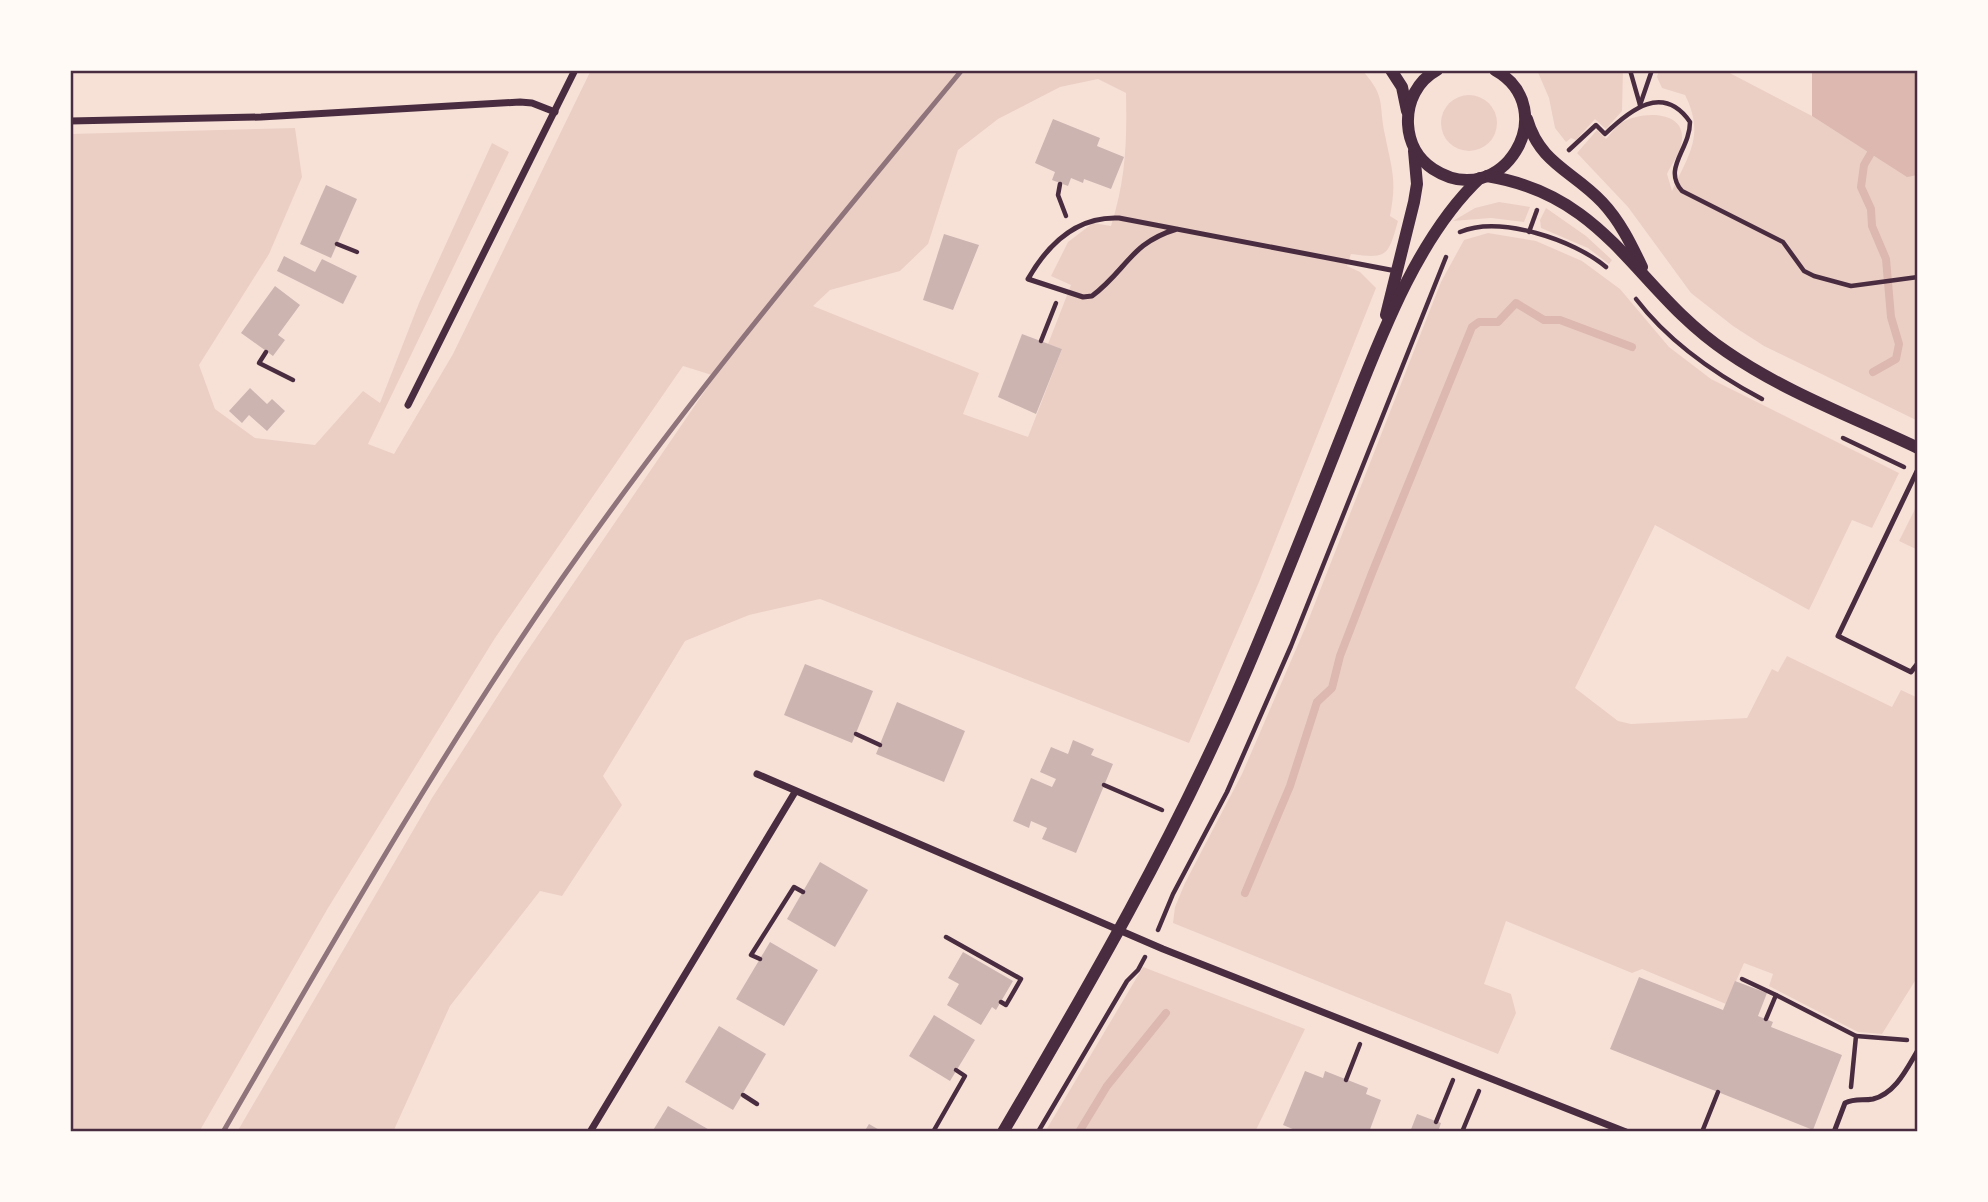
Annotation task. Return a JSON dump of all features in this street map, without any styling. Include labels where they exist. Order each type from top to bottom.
[{"type":"street","points":[[408,405],[575,70]]},
{"type":"street","points":[[1381,335],[1417,184],[1408,113],[1402,87],[1391,70]]},
{"type":"street","points":[[1408,113],[1413,95],[1421,83],[1437,70]]},
{"type":"street","points":[[1495,70],[1515,88]]},
{"type":"street","points":[[1511,70],[1515,88],[1542,151],[1605,205],[1628,237],[1647,277]]},
{"type":"street","points":[[70,121],[261,117],[520,102],[532,103],[555,112]]},
{"type":"street","points":[[1003,1132],[1119,930],[1242,681],[1381,335],[1450,211],[1484,177],[1505,166],[1522,140],[1525,122],[1523,104]]},
{"type":"street","points":[[1414,149],[1425,164],[1442,175],[1462,180],[1484,177],[1520,182],[1566,202],[1612,240],[1684,317],[1747,365],[1918,448]]},
{"type":"street","points":[[757,774],[1119,930],[1626,1132]]},
{"type":"street","points":[[590,1132],[795,792]]},
{"type":"lane","points":[[1177,229],[1150,238],[1092,296],[1083,297],[1028,279],[1039,259],[1071,230],[1105,217],[1177,229],[1412,275]]},
{"type":"lane","points":[[1918,469],[1838,636],[1911,672],[1918,663]]},
{"type":"lane","points":[[1834,1132],[1845,1103],[1871,1099],[1889,1091],[1918,1050]]},
{"type":"path","points":[[1630,70],[1640,105]]},
{"type":"path","points":[[1567,154],[1572,145],[1576,147],[1596,125],[1605,134],[1640,105],[1652,70]]},
{"type":"path","points":[[1640,105],[1661,102],[1684,114],[1689,122],[1685,145],[1673,169],[1674,182],[1682,191],[1783,242],[1804,271],[1851,286],[1918,277]]},
{"type":"path","points":[[1060,184],[1058,195],[1071,230]]},
{"type":"path","points":[[1453,241],[1459,232],[1476,226],[1529,232],[1539,205]]},
{"type":"path","points":[[337,244],[357,252]]},
{"type":"path","points":[[1166,915],[1173,894],[1227,792],[1292,646],[1449,250]]},
{"type":"path","points":[[1041,341],[1061,290]]},
{"type":"path","points":[[266,352],[259,363],[293,380]]},
{"type":"path","points":[[856,734],[880,744]]},
{"type":"path","points":[[1104,785],[1177,816]]},
{"type":"path","points":[[760,959],[751,955],[794,887],[803,892]]},
{"type":"path","points":[[946,937],[1021,979],[1006,1005],[1001,1002]]},
{"type":"path","points":[[1038,1132],[1126,981],[1139,967]]},
{"type":"path","points":[[1742,979],[1856,1035],[1918,1041]]},
{"type":"path","points":[[1766,1019],[1776,995]]},
{"type":"path","points":[[1346,1080],[1365,1029]]},
{"type":"path","points":[[1854,1064],[1856,1035]]},
{"type":"path","points":[[1436,1122],[1458,1066]]},
{"type":"path","points":[[933,1132],[965,1076],[957,1070]]},
{"type":"path","points":[[1462,1132],[1485,1076]]},
{"type":"path","points":[[1702,1132],[1718,1092]]},
{"type":"path","points":[[743,1095],[757,1104]]},
{"type":"shaded area","points":[[591,70],[1362,70],[1375,87],[1380,101],[1393,175],[1390,216],[1398,221],[1395,233],[1388,248],[1379,255],[1351,254],[1347,266],[1360,272],[1376,288],[1259,582],[1189,743],[820,599],[749,615],[685,641],[603,776],[622,805],[562,896],[540,891],[450,1006],[393,1132],[237,1132],[432,798],[521,660],[715,376],[683,366],[495,638],[328,908],[199,1132],[70,1132],[70,134],[295,128],[302,177],[269,254],[199,365],[215,409],[255,438],[315,445],[363,391],[380,403],[419,303],[492,143],[509,152],[368,444],[394,454],[453,354]],"holes":[[[1098,79],[1126,93],[1125,160],[1116,209],[1111,226],[1093,223],[1068,242],[1051,276],[1071,285],[1048,344],[1062,349],[1028,437],[963,414],[979,373],[813,306],[830,290],[900,271],[928,244],[958,150],[998,119],[1060,87]]]},
{"type":"shaded area","points":[[1537,70],[1623,70],[1622,111],[1606,129],[1595,119],[1576,140],[1571,138],[1566,142],[1555,128],[1549,98]]},
{"type":"shaded area","points":[[1659,70],[1724,70],[1812,116],[1907,176],[1918,175],[1918,421],[1764,346],[1691,293],[1628,207],[1577,153],[1597,130],[1606,139],[1619,124],[1630,119],[1652,115],[1672,119],[1682,133],[1680,149],[1667,174],[1672,191],[1689,155],[1694,122],[1685,95],[1662,88],[1657,77]]},
{"type":"shaded area","points":[[1812,70],[1918,70],[1918,175],[1907,177],[1812,116]]},
{"type":"shaded area","points":[[1469,95],[1484,100],[1492,108],[1497,123],[1492,138],[1484,146],[1469,151],[1454,146],[1446,138],[1441,123],[1446,108],[1454,100]]},
{"type":"shaded area","points":[[1499,202],[1530,207],[1524,222],[1491,218],[1453,221],[1475,208]]},
{"type":"shaded area","points":[[1546,208],[1586,236],[1612,260],[1609,264],[1588,248],[1541,228],[1540,220]]},
{"type":"shaded area","points":[[1488,233],[1536,241],[1582,261],[1620,289],[1669,347],[1711,379],[1899,473],[1872,528],[1852,520],[1809,610],[1655,525],[1575,688],[1618,721],[1631,724],[1747,718],[1772,669],[1778,672],[1787,656],[1892,707],[1901,690],[1918,698],[1918,976],[1882,1034],[1858,1032],[1769,986],[1773,974],[1744,963],[1726,1004],[1642,969],[1632,973],[1506,921],[1484,984],[1511,994],[1516,1013],[1498,1054],[1173,923],[1175,907],[1185,883],[1242,774],[1306,626],[1441,282],[1464,240]]},
{"type":"shaded area","points":[[1918,503],[1918,550],[1899,541]]},
{"type":"shaded area","points":[[1143,967],[1305,1029],[1255,1132],[1045,1132]]},
{"type":"building","points":[[1053,119],[1100,138],[1097,146],[1124,157],[1111,189],[1084,179],[1083,183],[1071,178],[1068,186],[1052,180],[1055,172],[1035,163]]},
{"type":"building","points":[[326,185],[357,199],[331,258],[300,244]]},
{"type":"building","points":[[944,234],[979,245],[953,310],[923,300]]},
{"type":"building","points":[[284,256],[315,272],[322,259],[357,276],[343,304],[277,271]]},
{"type":"building","points":[[275,286],[300,305],[278,335],[285,340],[273,356],[241,333]]},
{"type":"building","points":[[1022,334],[1062,349],[1036,414],[998,397]]},
{"type":"building","points":[[250,388],[267,404],[272,399],[285,411],[267,431],[249,415],[242,423],[229,411]]},
{"type":"building","points":[[805,664],[873,691],[852,743],[784,715]]},
{"type":"building","points":[[897,702],[965,731],[944,782],[876,754]]},
{"type":"building","points":[[1073,740],[1094,749],[1091,755],[1113,764],[1076,853],[1042,839],[1047,828],[1031,821],[1029,828],[1013,821],[1031,778],[1052,787],[1056,779],[1040,772],[1051,747],[1068,754]]},
{"type":"building","points":[[820,862],[868,890],[835,947],[787,919]]},
{"type":"building","points":[[770,942],[818,970],[784,1026],[736,999]]},
{"type":"building","points":[[963,952],[1013,981],[996,1010],[992,1007],[981,1025],[947,1005],[959,984],[948,978]]},
{"type":"building","points":[[1639,977],[1723,1010],[1735,981],[1767,993],[1758,1016],[1773,1022],[1771,1027],[1842,1055],[1813,1130],[1610,1049]]},
{"type":"building","points":[[934,1015],[975,1040],[950,1081],[909,1056]]},
{"type":"building","points":[[719,1026],[766,1054],[733,1110],[685,1082]]},
{"type":"building","points":[[1305,1071],[1323,1078],[1325,1071],[1368,1088],[1366,1094],[1381,1100],[1369,1132],[1300,1132],[1283,1125]]},
{"type":"building","points":[[668,1106],[713,1132],[652,1132]]},
{"type":"building","points":[[1417,1114],[1441,1123],[1439,1129],[1446,1132],[1410,1132]]},
{"type":"building","points":[[869,1124],[883,1132],[864,1132]]},
{"type":"waterway","points":[[1871,153],[1864,165],[1861,187],[1871,209],[1872,226],[1886,259],[1891,317],[1899,344],[1896,359],[1873,372]]},
{"type":"waterway","points":[[1245,893],[1290,786],[1317,702],[1332,688],[1340,656],[1372,573],[1472,327],[1479,322],[1498,322],[1516,303],[1544,320],[1560,320],[1632,347]]},
{"type":"waterway","points":[[1079,1132],[1107,1086],[1166,1013]]},
{"type":"railway","points":[[223,1132],[430,781],[563,577],[658,446],[808,257],[962,70]]}]
